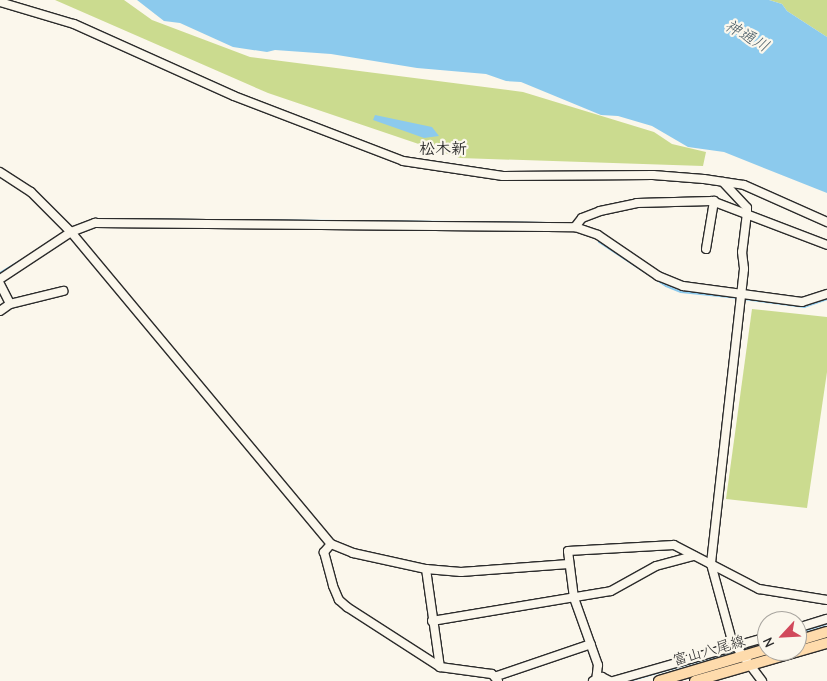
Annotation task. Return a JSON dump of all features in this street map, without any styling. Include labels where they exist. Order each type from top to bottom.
[{"type":"main road","points":[[807,638],[827,632]]},
{"type":"main road","name":"富山八尾線","points":[[695,681],[827,643]]},
{"type":"main road","name":"富山八尾線","points":[[659,681],[757,652]]},
{"type":"street","points":[[0,2],[74,24],[234,96],[402,161],[503,176],[653,175],[722,182],[744,186],[827,222]]},
{"type":"street","points":[[0,172],[31,192],[71,232],[331,544],[353,553],[426,569],[461,572],[569,564]]},
{"type":"street","points":[[722,182],[747,208],[747,212],[711,564],[735,645],[762,681]]},
{"type":"street","points":[[575,227],[582,218],[600,211],[637,203],[714,201],[747,212],[827,245]]},
{"type":"street","points":[[706,249],[714,201]]},
{"type":"street","points":[[0,279],[71,232],[95,223],[575,227],[598,235],[669,282],[802,302],[827,294]]},
{"type":"street","points":[[0,284],[10,304]]},
{"type":"street","points":[[0,311],[10,304],[63,291]]},
{"type":"street","points":[[331,544],[324,552],[340,600],[440,667],[498,678],[591,644]]},
{"type":"street","points":[[757,640],[612,681],[595,680],[598,665],[574,598],[568,551],[674,545],[759,589],[827,600]]},
{"type":"street","points":[[432,621],[611,591],[656,566],[694,556]]},
{"type":"street","points":[[426,569],[440,667]]},
{"type":"street","points":[[807,625],[827,619]]},
{"type":"green space","points":[[55,0],[124,0],[152,20],[250,57],[523,92],[654,132],[672,144],[706,152],[703,166],[460,158],[268,93]]},
{"type":"green space","points":[[769,0],[827,0],[827,37],[787,11],[782,4]]},
{"type":"green space","points":[[752,309],[827,317],[827,372],[807,508],[726,499]]},
{"type":"water","name":"神通川","points":[[137,0],[769,0],[782,4],[787,11],[827,37],[827,193],[724,152],[688,147],[652,126],[618,116],[601,115],[521,82],[506,81],[486,74],[417,68],[331,54],[275,50],[267,52],[233,47],[180,23],[164,21]]},
{"type":"water","points":[[375,115],[432,127],[439,136],[424,138],[373,120]]},
{"type":"waterway","points":[[73,228],[97,219],[571,223]]},
{"type":"waterway","points":[[599,242],[666,286],[681,292],[739,298]]},
{"type":"waterway","points":[[0,273],[35,252]]},
{"type":"waterway","points":[[744,299],[804,307],[827,299]]},
{"type":"waterway","points":[[807,630],[827,624]]},
{"type":"waterway","points":[[745,648],[757,644]]},
{"type":"waterway","points":[[629,681],[735,651]]},
{"type":"district","name":"松木新","points":[[443,149]]}]
